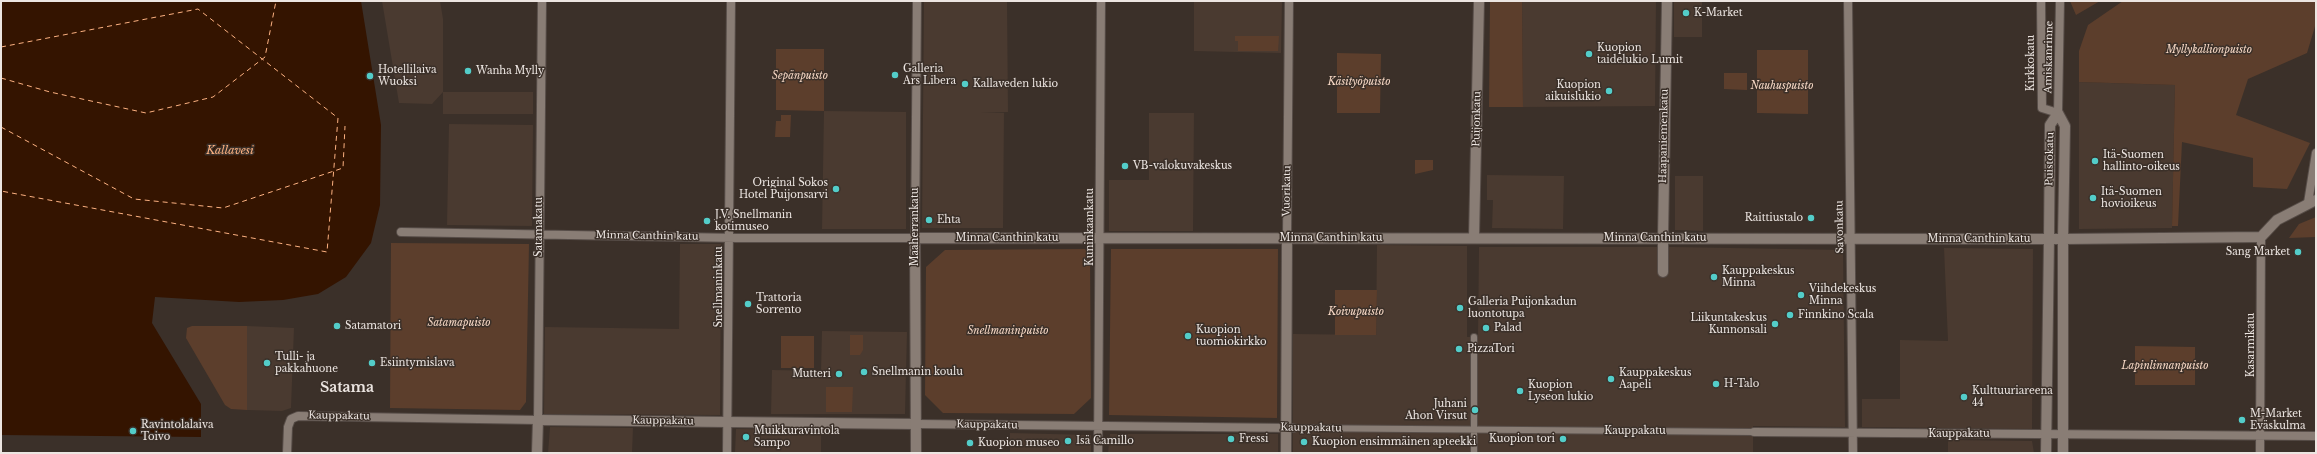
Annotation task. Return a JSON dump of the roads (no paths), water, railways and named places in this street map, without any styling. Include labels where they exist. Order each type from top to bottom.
[{"type":"main road","name":"Puijonkatu","points":[[1474,238],[1479,1]]},
{"type":"main road","name":"Haapaniemenkatu","points":[[1663,272],[1667,1]]},
{"type":"main road","name":"Puistokatu","points":[[2046,453],[2050,126],[2058,113]]},
{"type":"main road","name":"Puistokatu","points":[[2058,113],[2065,126],[2063,453]]},
{"type":"main road","points":[[2261,237],[2277,220],[2312,202]]},
{"type":"main road","name":"Minna Canthin katu","points":[[915,238],[2064,239],[2261,237]]},
{"type":"main road","name":"Maaherrankatu","points":[[915,238],[916,453]]},
{"type":"main road","name":"Vuorikatu","points":[[1286,453],[1290,428],[1287,238]]},
{"type":"main road","name":"Kauppakatu","points":[[538,420],[917,424]]},
{"type":"main road","name":"Satamakatu","points":[[537,453],[538,420]]},
{"type":"street","name":"Satamakatu","points":[[538,420],[542,1]]},
{"type":"street","name":"Snellmaninkatu","points":[[727,453],[731,1]]},
{"type":"street","name":"Maaherrankatu","points":[[915,238],[917,1]]},
{"type":"street","name":"Kuninkaankatu","points":[[1098,453],[1101,1]]},
{"type":"street","name":"Vuorikatu","points":[[1287,238],[1289,1]]},
{"type":"street","name":"Savonkatu","points":[[1848,1],[1853,453]]},
{"type":"street","name":"Kirkkokatu","points":[[2041,1],[2042,108],[2058,113]]},
{"type":"street","name":"Amiskanrinne","points":[[2058,113],[2060,1]]},
{"type":"street","points":[[2312,202],[2316,153]]},
{"type":"street","name":"Minna Canthin katu","points":[[401,232],[729,238],[915,238]]},
{"type":"street","name":"Kasarmikatu","points":[[2260,453],[2261,237]]},
{"type":"street","points":[[1474,337],[1474,453]]},
{"type":"street","name":"Kauppakatu","points":[[287,453],[288,427],[291,419],[298,416],[538,420]]},
{"type":"street","name":"Kauppakatu","points":[[917,424],[1474,430],[2316,436]]},
{"type":"water","name":"Kallavesi","points":[[1,1],[361,1],[381,125],[380,205],[371,243],[346,277],[318,294],[283,300],[239,302],[155,297],[152,323],[201,404],[201,437],[1,435]]},
{"type":"place","name":"K-Market","points":[[1686,13]]},
{"type":"place","name":"Kuopion taidelukio Lumit","points":[[1589,54]]},
{"type":"place","name":"Wanha Mylly","points":[[468,71]]},
{"type":"place","name":"Galleria Ars Libera","points":[[895,75]]},
{"type":"place","name":"Hotellilaiva Wuoksi","points":[[370,76]]},
{"type":"place","name":"Kallaveden lukio","points":[[965,84]]},
{"type":"place","name":"Kuopion aikuislukio","points":[[1609,91]]},
{"type":"place","name":"Itä-Suomen hallinto-oikeus","points":[[2095,161]]},
{"type":"place","name":"VB-valokuvakeskus","points":[[1125,166]]},
{"type":"place","name":"Original Sokos Hotel Puijonsarvi","points":[[836,189]]},
{"type":"place","name":"Itä-Suomen hovioikeus","points":[[2093,198]]},
{"type":"place","name":"Raittiustalo","points":[[1811,218]]},
{"type":"place","name":"Ehta","points":[[929,220]]},
{"type":"place","name":"J.V. Snellmanin kotimuseo","points":[[707,221]]},
{"type":"place","name":"Sang Market","points":[[2298,252]]},
{"type":"place","name":"Kauppakeskus Minna","points":[[1714,277]]},
{"type":"place","name":"Viihdekeskus Minna","points":[[1801,295]]},
{"type":"place","name":"Trattoria Sorrento","points":[[748,304]]},
{"type":"place","name":"Galleria Puijonkadun luontotupa","points":[[1460,308]]},
{"type":"place","name":"Finnkino Scala","points":[[1790,315]]},
{"type":"place","name":"Liikuntakeskus Kunnonsali","points":[[1775,324]]},
{"type":"place","name":"Satamatori","points":[[337,326]]},
{"type":"place","name":"Palad","points":[[1486,328]]},
{"type":"place","name":"Kuopion tuomiokirkko","points":[[1188,336]]},
{"type":"place","name":"PizzaTori","points":[[1459,349]]},
{"type":"place","name":"Tulli- ja pakkahuone","points":[[267,363]]},
{"type":"place","name":"Esiintymislava","points":[[372,363]]},
{"type":"place","name":"Snellmanin koulu","points":[[864,372]]},
{"type":"place","name":"Mutteri","points":[[839,374]]},
{"type":"place","name":"Kauppakeskus Aapeli","points":[[1611,379]]},
{"type":"place","name":"H-Talo","points":[[1716,384]]},
{"type":"place","name":"Kuopion Lyseon lukio","points":[[1520,391]]},
{"type":"place","name":"Kulttuuriareena 44","points":[[1964,397]]},
{"type":"place","name":"Juhani Ahon Virsut","points":[[1475,410]]},
{"type":"place","name":"M-Market Eväskulma","points":[[2242,420]]},
{"type":"place","name":"Ravintolalaiva Toivo","points":[[133,431]]},
{"type":"place","name":"Muikkuravintola Sampo","points":[[746,437]]},
{"type":"place","name":"Fressi","points":[[1231,439]]},
{"type":"place","name":"Kuopion tori","points":[[1563,439]]},
{"type":"place","name":"Isä Camillo","points":[[1068,441]]},
{"type":"place","name":"Kuopion ensimmäinen apteekki","points":[[1304,442]]},
{"type":"place","name":"Kuopion museo","points":[[970,443]]},
{"type":"district","name":"Satama","points":[[347,388]]},
{"type":"park label","name":"Myllykallionpuisto","points":[[2209,50]]},
{"type":"park label","name":"Sepänpuisto","points":[[800,76]]},
{"type":"park label","name":"Käsityöpuisto","points":[[1359,82]]},
{"type":"park label","name":"Nauhuspuisto","points":[[1782,86]]},
{"type":"park label","name":"Koivupuisto","points":[[1356,312]]},
{"type":"park label","name":"Satamapuisto","points":[[459,323]]},
{"type":"park label","name":"Snellmaninpuisto","points":[[1008,331]]},
{"type":"park label","name":"Lapinlinnanpuisto","points":[[2165,366]]}]
